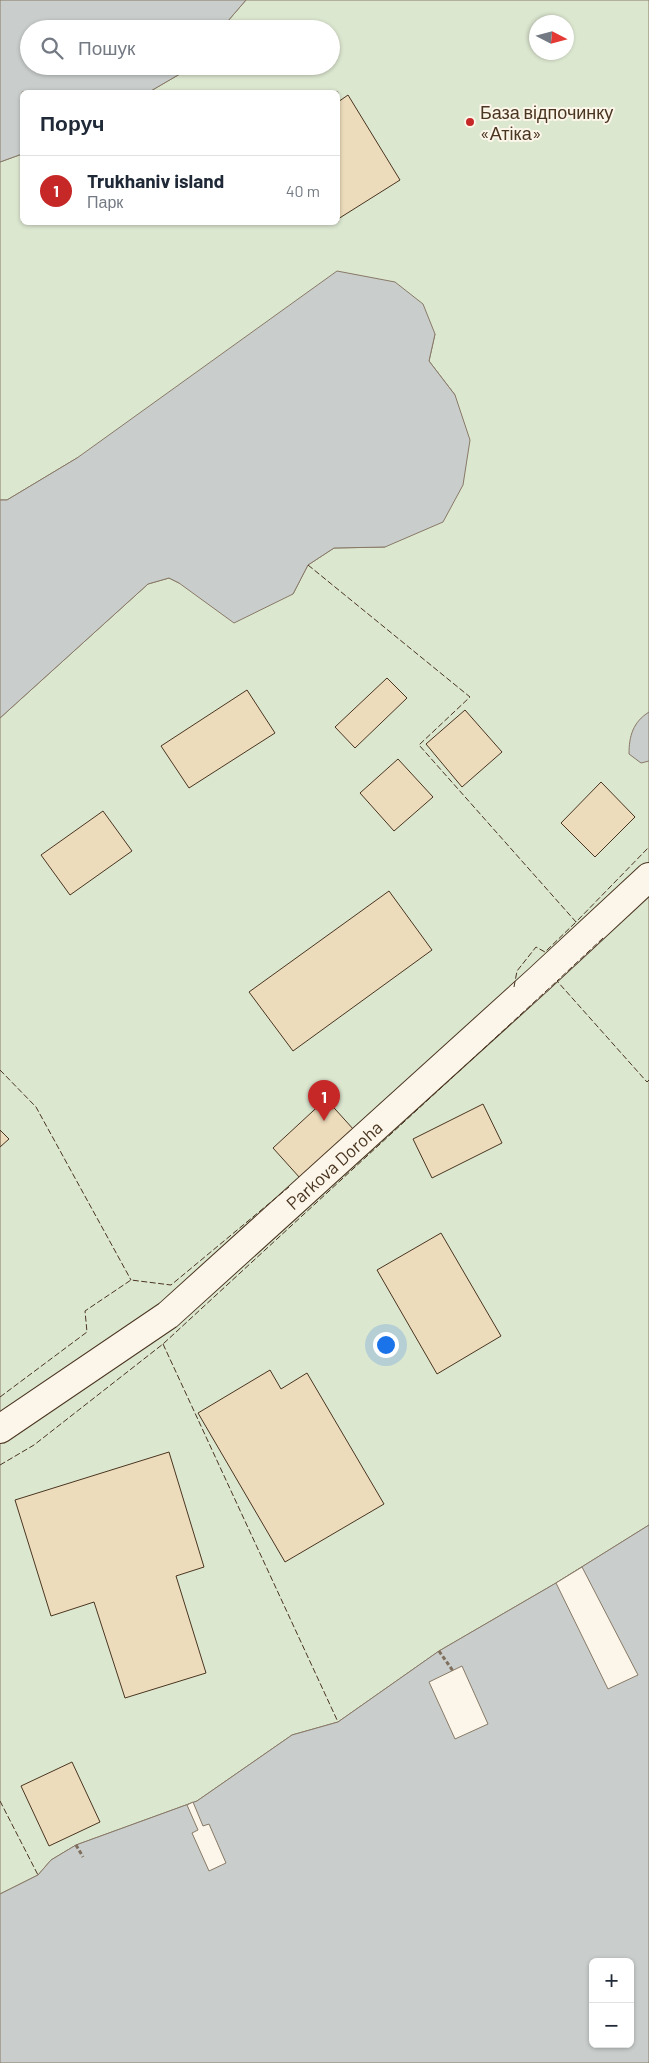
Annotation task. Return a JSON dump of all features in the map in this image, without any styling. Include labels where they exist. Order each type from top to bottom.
[{"type":"street","name":"Parkova Doroha","points":[[0,1429],[168,1315],[530,988],[649,877]]},
{"type":"path","points":[[439,1651],[453,1671]]},
{"type":"path","points":[[76,1845],[83,1857]]},
{"type":"green space","points":[[246,0],[649,0],[649,1525],[556,1583],[439,1651],[338,1722],[292,1735],[197,1801],[76,1845],[51,1860],[38,1875],[0,1894],[0,718],[148,584],[169,578],[179,583],[293,594],[308,565],[334,548],[385,547],[455,395],[429,361],[435,334],[77,458],[7,500],[0,500],[0,162],[20,155],[20,225],[340,225],[340,90],[152,90],[178,75],[340,75],[340,20],[229,20]]},
{"type":"shaded area","points":[[0,0],[246,0],[229,20],[20,20],[20,75],[178,75],[152,90],[20,90],[20,155],[0,162]]},
{"type":"shaded area","points":[[337,271],[395,282],[423,304],[435,334],[429,361],[455,395],[470,440],[463,485],[443,522],[385,547],[334,548],[308,565],[293,594],[234,623],[179,583],[169,578],[148,584],[0,718],[0,500],[7,500],[77,458]]},
{"type":"shaded area","points":[[649,712],[649,761],[641,763],[629,754],[630,741],[633,730],[639,720]]},
{"type":"shaded area","points":[[649,1525],[649,2063],[0,2063],[0,1894],[38,1875],[51,1860],[76,1845],[197,1801],[292,1735],[338,1722],[439,1651],[556,1583]]},
{"type":"pier","points":[[582,1567],[638,1675],[608,1689],[556,1583]]},
{"type":"pier","points":[[462,1666],[488,1724],[455,1739],[429,1682]]},
{"type":"pier","points":[[193,1802],[203,1826],[209,1824],[226,1863],[209,1871],[192,1833],[198,1830],[187,1805]]},
{"type":"building","points":[[348,95],[400,180],[340,218],[340,101]]},
{"type":"building","points":[[387,678],[407,698],[355,748],[335,727]]},
{"type":"building","points":[[247,690],[275,733],[189,788],[161,746]]},
{"type":"building","points":[[465,710],[502,752],[462,787],[426,744]]},
{"type":"building","points":[[398,759],[433,797],[394,831],[360,793]]},
{"type":"building","points":[[601,782],[635,817],[595,857],[561,823]]},
{"type":"building","points":[[103,811],[132,851],[70,895],[41,855]]},
{"type":"building","points":[[389,891],[432,950],[293,1051],[249,992]]},
{"type":"building","points":[[326,1099],[354,1130],[300,1178],[273,1148]]},
{"type":"building","points":[[483,1104],[502,1143],[432,1178],[413,1139]]},
{"type":"building","points":[[0,1130],[9,1139],[0,1147]]},
{"type":"building","points":[[441,1233],[501,1336],[437,1374],[377,1270]]},
{"type":"building","points":[[270,1370],[281,1389],[307,1373],[384,1504],[285,1562],[198,1413]]},
{"type":"building","points":[[169,1452],[204,1567],[176,1576],[206,1673],[125,1698],[94,1602],[51,1616],[15,1500]]},
{"type":"building","points":[[72,1762],[100,1822],[49,1846],[21,1786]]},
{"type":"fence","points":[[308,565],[470,697],[419,745],[576,922],[649,847]]},
{"type":"fence","points":[[514,987],[517,971],[536,947],[545,952],[576,922]]},
{"type":"fence","points":[[603,938],[557,981],[647,1082],[649,1080]]},
{"type":"fence","points":[[0,1465],[34,1445],[163,1344],[557,981]]},
{"type":"fence","points":[[0,1070],[36,1107],[131,1280]]},
{"type":"fence","points":[[0,1397],[87,1332],[85,1311],[131,1280],[171,1285],[289,1187]]},
{"type":"fence","points":[[163,1344],[338,1722]]},
{"type":"fence","points":[[0,1801],[38,1875]]},
{"type":"place","name":"База відпочинку «Атіка»","points":[[470,122]]},
{"type":"place","name":"Trukhaniv island","points":[[324,1121]]}]
